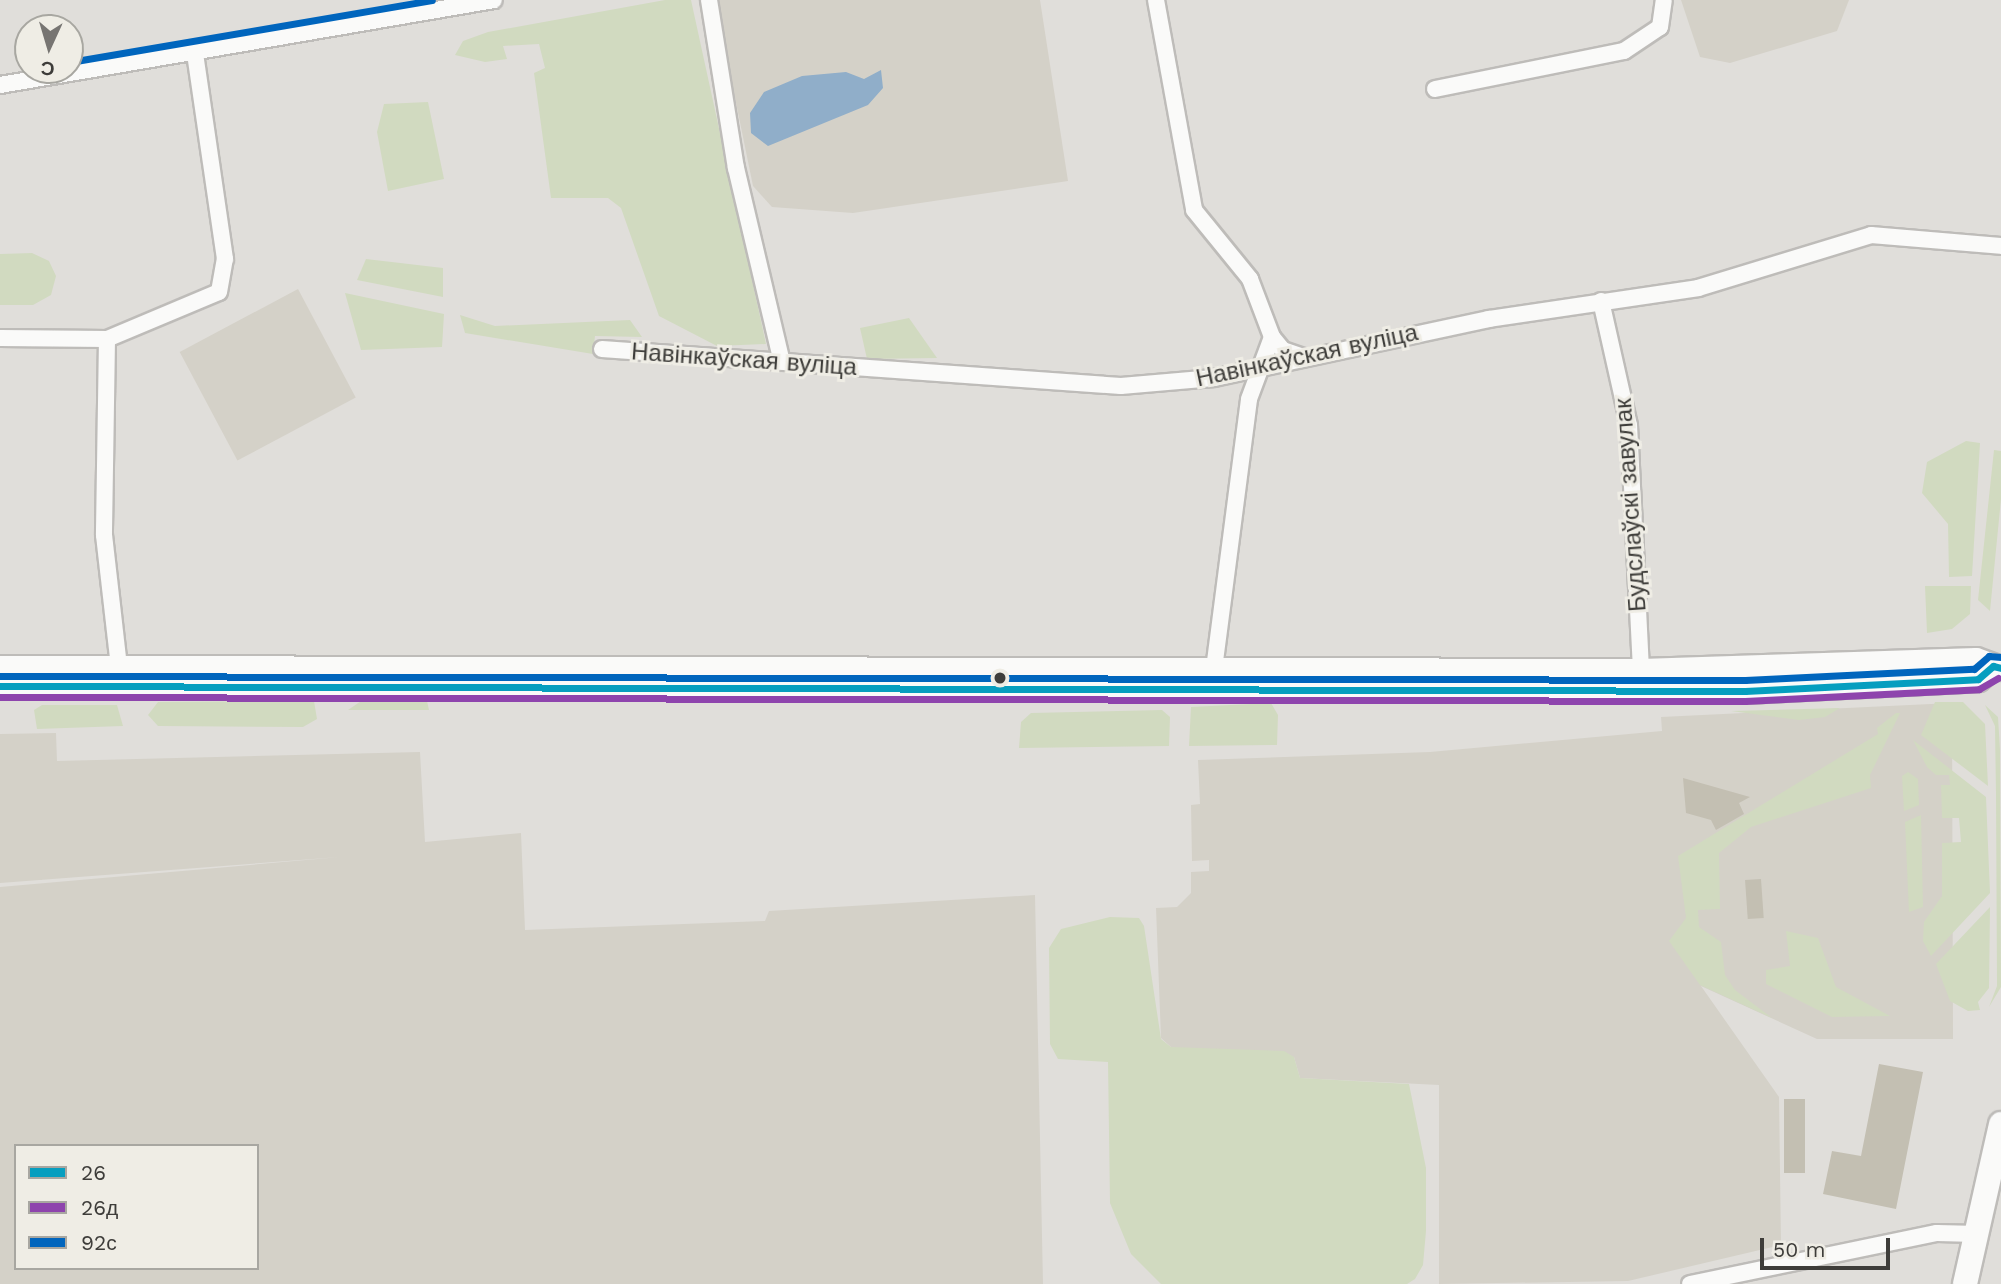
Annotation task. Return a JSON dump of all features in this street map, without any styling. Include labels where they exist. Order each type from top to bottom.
[{"type":"main road","points":[[0,667],[1641,670],[1976,659],[1997,667]]},
{"type":"main road","points":[[0,686],[1745,691],[1978,680],[1997,667]]},
{"type":"main road","points":[[1965,1284],[2001,1124]]},
{"type":"street","points":[[0,85],[195,54],[495,0]]},
{"type":"street","points":[[709,0],[738,178],[782,362]]},
{"type":"street","points":[[1156,0],[1194,210],[1250,279],[1272,337],[1283,350],[1303,357]]},
{"type":"street","points":[[1435,89],[1624,51],[1660,27],[1664,0]]},
{"type":"street","points":[[0,338],[107,339],[219,292],[225,278],[195,54]]},
{"type":"street","name":"Навінкаўская вуліца","points":[[601,349],[1121,386],[1214,378],[1303,357],[1749,276],[1871,235],[2001,246]]},
{"type":"street","name":"Будслаўскі завулак","points":[[1601,301],[1629,425],[1641,670]]},
{"type":"street","points":[[1214,670],[1249,399],[1272,337]]},
{"type":"street","points":[[107,339],[104,535],[119,666]]},
{"type":"street","points":[[1214,378],[1239,385],[1249,399]]},
{"type":"street","points":[[1690,1284],[1937,1233],[1978,1234]]},
{"type":"shaded area","points":[[715,0],[1040,0],[1068,181],[853,213],[772,207],[753,186]]},
{"type":"shaded area","points":[[1681,0],[1849,0],[1837,31],[1730,63],[1700,57]]},
{"type":"shaded area","points":[[298,289],[356,398],[237,461],[180,352]]},
{"type":"shaded area","points":[[1952,703],[1953,1039],[1817,1039],[1701,986],[1779,1097],[1781,1245],[1628,1281],[1439,1284],[1439,1085],[1300,1078],[1294,1057],[1188,1050],[1171,1047],[1161,1038],[1156,908],[1177,907],[1191,893],[1191,872],[1209,871],[1209,860],[1192,861],[1191,805],[1200,804],[1198,760],[1430,752],[1662,731],[1661,717]]},
{"type":"shaded area","points":[[56,733],[57,761],[420,752],[425,842],[521,833],[525,930],[765,921],[769,911],[1035,895],[1043,1284],[0,1284],[0,887],[340,857],[0,883],[0,734]]},
{"type":"green space","points":[[665,0],[691,0],[766,344],[717,346],[659,316],[621,208],[608,198],[551,198],[534,73],[545,68],[539,44],[503,46],[507,59],[485,62],[455,55],[463,41],[488,32]]},
{"type":"green space","points":[[428,102],[444,179],[388,191],[377,132],[384,104]]},
{"type":"green space","points":[[32,253],[49,261],[56,276],[51,295],[33,305],[0,305],[0,254]]},
{"type":"green space","points":[[366,259],[443,268],[443,297],[357,280]]},
{"type":"green space","points":[[345,293],[444,314],[442,347],[361,350]]},
{"type":"green space","points":[[460,315],[495,326],[630,320],[642,337],[595,336],[593,354],[465,333]]},
{"type":"green space","points":[[909,318],[937,358],[867,359],[860,328]]},
{"type":"green space","points":[[1966,441],[1980,443],[1972,576],[1949,577],[1948,524],[1922,493],[1927,462]]},
{"type":"green space","points":[[1994,450],[2001,451],[2001,499],[1990,611],[1978,600]]},
{"type":"green space","points":[[1925,586],[1971,586],[1970,614],[1952,629],[1927,633]]},
{"type":"green space","points":[[364,699],[427,701],[429,710],[348,710]]},
{"type":"green space","points":[[314,701],[317,719],[303,727],[158,726],[148,715],[158,702]]},
{"type":"green space","points":[[1935,702],[1963,702],[1985,724],[1988,786],[1921,735]]},
{"type":"green space","points":[[1271,703],[1278,715],[1277,745],[1189,746],[1191,707]]},
{"type":"green space","points":[[42,705],[117,705],[123,726],[37,729],[34,710]]},
{"type":"green space","points":[[1985,705],[1998,717],[2000,750],[2001,987],[1989,1007],[1997,986],[1996,794],[1995,726]]},
{"type":"green space","points":[[1840,708],[1825,717],[1799,720],[1731,711]]},
{"type":"green space","points":[[1162,710],[1170,717],[1169,746],[1019,748],[1021,722],[1031,713]]},
{"type":"green space","points":[[1896,713],[1900,713],[1870,775],[1871,788],[1751,827],[1719,853],[1720,909],[1698,910],[1699,927],[1721,942],[1725,975],[1735,990],[1772,1018],[1700,985],[1669,941],[1686,918],[1678,856],[1878,734],[1877,728]]},
{"type":"green space","points":[[1913,740],[1986,797],[1990,893],[1931,956],[1923,941],[1924,922],[1942,896],[1942,843],[1961,842],[1959,818],[1942,818],[1941,785],[1950,785],[1949,775],[1936,775],[1927,767]]},
{"type":"green space","points":[[1908,772],[1918,779],[1919,805],[1904,811],[1902,776]]},
{"type":"green space","points":[[1921,815],[1923,907],[1909,912],[1905,822]]},
{"type":"green space","points":[[1990,907],[1989,988],[1978,1002],[1980,1010],[1968,1011],[1950,1001],[1936,964]]},
{"type":"green space","points":[[1110,917],[1139,918],[1144,926],[1161,1039],[1171,1047],[1284,1051],[1294,1057],[1300,1078],[1409,1084],[1426,1168],[1423,1265],[1415,1279],[1407,1284],[1161,1284],[1131,1254],[1110,1203],[1108,1062],[1058,1059],[1050,1044],[1049,948],[1061,929]]},
{"type":"green space","points":[[1786,931],[1818,938],[1836,987],[1890,1016],[1832,1017],[1766,984],[1766,970],[1790,966]]},
{"type":"water","points":[[881,70],[883,88],[868,105],[768,146],[751,133],[750,113],[764,92],[802,76],[846,72],[864,79]]},
{"type":"building","points":[[1683,778],[1750,797],[1739,803],[1744,814],[1716,830],[1711,820],[1686,813]]},
{"type":"building","points":[[1761,879],[1764,918],[1748,919],[1745,880]]},
{"type":"building","points":[[1879,1064],[1923,1072],[1896,1209],[1823,1194],[1832,1151],[1861,1156]]},
{"type":"building","points":[[1784,1099],[1805,1099],[1805,1173],[1784,1173]]},
{"type":"transit line","name":"92с","points":[[84,60],[432,0]]},
{"type":"transit line","name":"92с","points":[[0,676],[1745,680],[1974,669],[1989,656],[2001,657]]},
{"type":"transit line","name":"26","points":[[0,686],[1745,691],[1978,679],[1993,666],[2001,668]]},
{"type":"transit line","name":"26д","points":[[0,697],[1745,701],[1979,689],[1998,678]]}]
